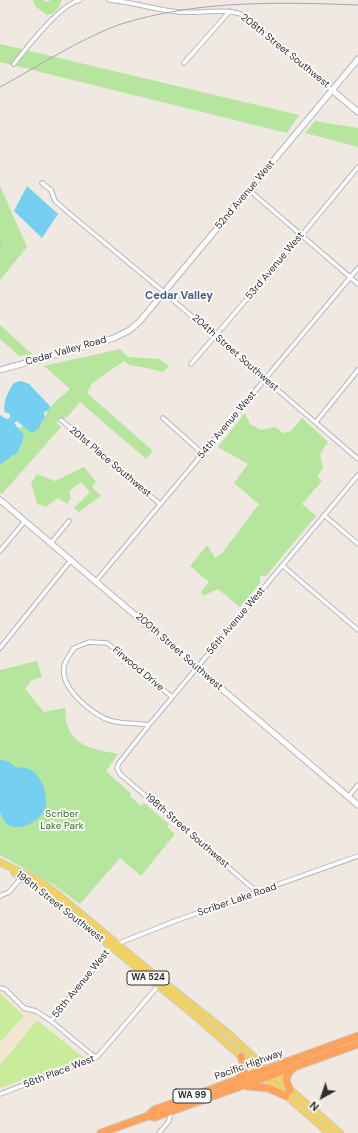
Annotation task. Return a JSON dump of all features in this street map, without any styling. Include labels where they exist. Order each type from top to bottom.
[{"type":"highway","name":"Pacific Highway","points":[[148,1116],[155,1117],[172,1111],[238,1083],[259,1072],[358,1036]]},
{"type":"highway","name":"Pacific Highway","points":[[101,1133],[148,1116],[154,1110],[238,1083],[273,1075],[358,1044]]},
{"type":"highway","points":[[241,1056],[245,1069],[238,1083],[288,1093],[286,1078],[287,1074],[293,1067]]},
{"type":"main road","name":"196th Street Southwest","points":[[0,862],[41,882],[61,897],[158,986],[194,1015],[259,1072],[325,1120],[340,1133]]},
{"type":"main road","name":"196th Street Southwest","points":[[9,866],[21,878],[44,892],[169,986],[229,1034],[273,1075],[309,1116],[329,1133]]},
{"type":"main road","points":[[21,878],[25,877],[37,883],[41,882]]},
{"type":"main road","points":[[158,986],[160,984],[167,987],[169,986]]},
{"type":"main road","points":[[194,1015],[202,1017],[206,1015]]},
{"type":"main road","points":[[309,1116],[319,1120],[325,1120]]},
{"type":"street","points":[[14,64],[57,13],[68,5],[80,0]]},
{"type":"street","name":"208th Street Southwest","points":[[109,0],[122,1],[159,10],[181,12],[230,11],[241,14],[358,112]]},
{"type":"street","points":[[184,63],[230,11]]},
{"type":"street","name":"52nd Avenue West","points":[[130,330],[144,316],[358,58]]},
{"type":"street","name":"53rd Avenue West","points":[[191,364],[358,167]]},
{"type":"street","name":"204th Street Southwest","points":[[42,183],[51,190],[55,201],[216,336],[358,459]]},
{"type":"street","points":[[249,190],[358,284]]},
{"type":"street","name":"54th Avenue West","points":[[96,581],[358,268]]},
{"type":"street","name":"Cedar Valley Road","points":[[0,370],[114,338],[130,330]]},
{"type":"street","points":[[316,422],[358,370]]},
{"type":"street","points":[[163,418],[203,454]]},
{"type":"street","name":"201st Place Southwest","points":[[61,420],[160,504]]},
{"type":"street","name":"56th Avenue West","points":[[117,768],[119,763],[172,697],[358,475]]},
{"type":"street","name":"200th Street Southwest","points":[[0,500],[358,805]]},
{"type":"street","points":[[324,515],[358,544]]},
{"type":"street","points":[[51,543],[69,521]]},
{"type":"street","points":[[0,551],[25,522]]},
{"type":"street","points":[[0,648],[71,560]]},
{"type":"street","points":[[283,566],[358,630]]},
{"type":"street","name":"Firwood Drive","points":[[149,725],[112,721],[95,713],[74,695],[64,678],[64,666],[74,648],[90,642],[107,643],[172,697]]},
{"type":"street","name":"198th Street Southwest","points":[[117,768],[120,774],[257,892]]},
{"type":"street","points":[[348,797],[358,785]]},
{"type":"street","name":"Scriber Lake Road","points":[[114,946],[175,922],[358,856]]},
{"type":"street","points":[[0,896],[9,892],[21,878]]},
{"type":"street","name":"58th Avenue West","points":[[51,1021],[114,946]]},
{"type":"street","name":"58th Place West","points":[[0,1094],[98,1058],[158,986]]},
{"type":"street","points":[[0,988],[5,990],[24,1008],[36,1011],[51,1021],[98,1058]]},
{"type":"street","points":[[159,1133],[168,1121],[172,1111]]},
{"type":"shaded area","points":[[0,986],[38,1017],[0,1063]]},
{"type":"green space","points":[[33,0],[43,0],[48,2],[50,0],[62,0],[56,11],[47,15],[35,6]]},
{"type":"green space","points":[[0,44],[299,115],[287,133],[0,62]]},
{"type":"green space","points":[[315,121],[358,128],[358,147],[305,133]]},
{"type":"green space","points":[[0,186],[27,247],[0,280]]},
{"type":"green space","points":[[0,325],[32,354],[19,356],[0,339]]},
{"type":"green space","points":[[120,349],[128,357],[159,359],[169,366],[163,372],[129,365],[124,361],[92,383],[87,393],[153,451],[146,459],[80,402],[67,417],[56,422],[61,427],[2,494],[0,492],[0,465],[17,454],[24,435],[18,429],[23,426],[31,433],[41,425],[42,420],[45,419],[51,406],[70,389],[44,366]]},
{"type":"green space","points":[[245,413],[250,424],[261,430],[275,427],[283,433],[291,431],[302,418],[328,442],[320,454],[323,468],[317,476],[322,481],[302,504],[316,516],[266,576],[260,576],[260,583],[240,607],[218,589],[203,596],[201,592],[209,582],[190,566],[207,545],[215,558],[223,552],[259,504],[234,483],[248,464],[218,447]]},
{"type":"green space","points":[[84,467],[96,482],[92,487],[101,496],[79,512],[74,508],[90,492],[81,482],[69,491],[71,498],[67,504],[58,498],[46,507],[37,504],[31,483],[37,474],[55,481]]},
{"type":"green space","name":"Scriber Lake Park","points":[[37,661],[42,677],[32,680],[25,689],[44,712],[65,708],[66,722],[70,732],[81,743],[95,749],[118,754],[106,771],[131,794],[130,796],[141,806],[144,803],[169,824],[167,827],[175,834],[141,876],[120,858],[80,904],[54,885],[0,855],[0,670]]},
{"type":"green space","points":[[0,994],[24,1016],[0,1042]]},
{"type":"green space","points":[[37,1020],[84,1058],[0,1088],[0,1065]]},
{"type":"water","points":[[27,186],[58,214],[42,238],[14,211]]},
{"type":"water","points":[[21,381],[29,384],[50,406],[49,410],[44,412],[45,419],[42,420],[39,428],[31,433],[17,421],[14,423],[24,435],[23,440],[17,454],[0,465],[0,415],[6,419],[10,418],[10,414],[5,412],[4,409],[5,401],[14,383]]},
{"type":"water","points":[[0,760],[4,760],[16,767],[32,770],[44,788],[46,806],[44,811],[36,820],[25,826],[13,827],[8,825],[2,818],[0,812]]},
{"type":"tram line","points":[[0,87],[87,38],[118,25],[147,17],[177,11],[236,4],[297,3],[358,5]]},
{"type":"district","name":"Cedar Valley","points":[[179,296]]}]
